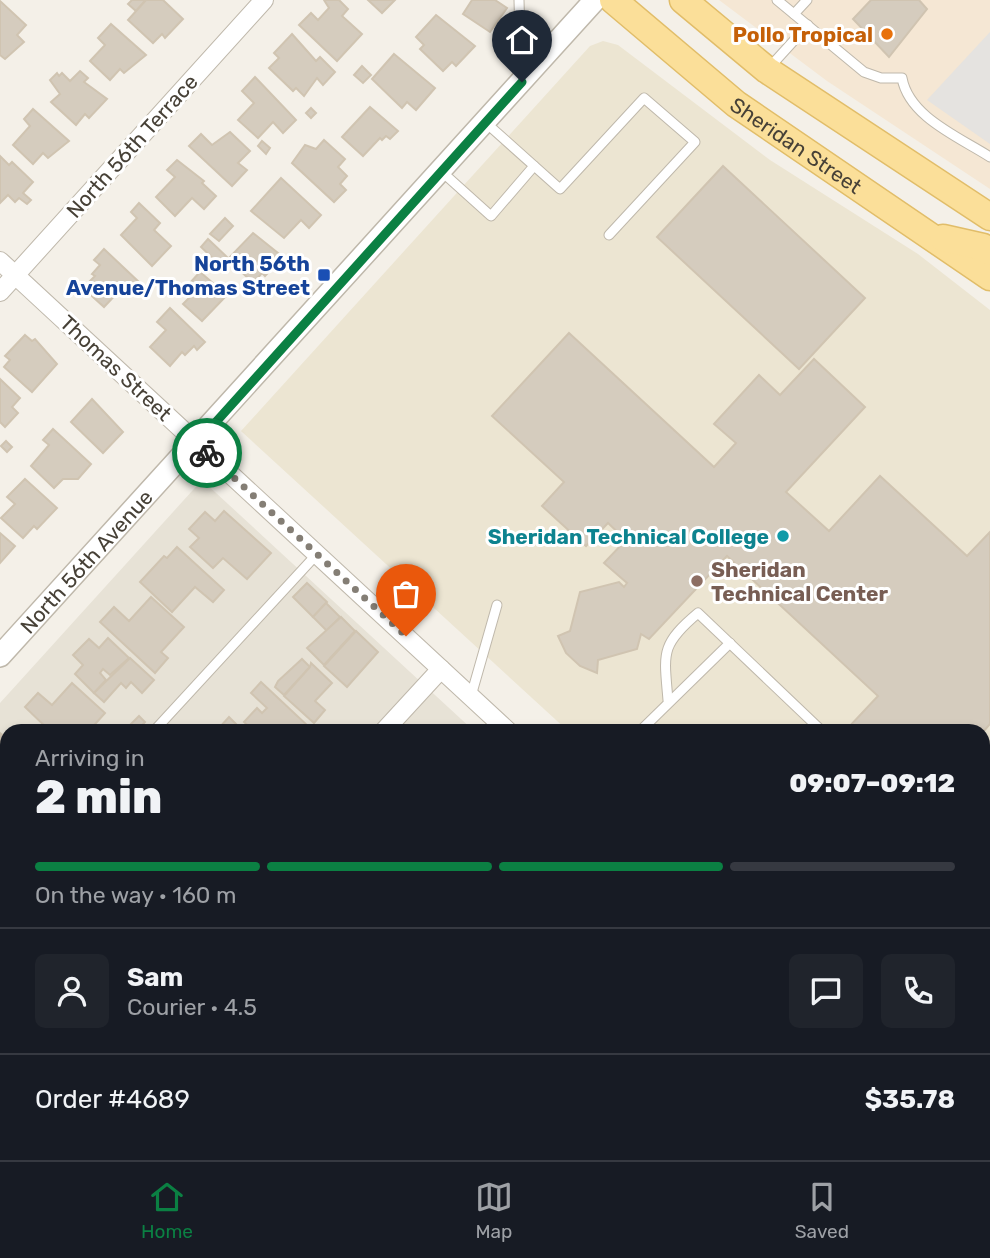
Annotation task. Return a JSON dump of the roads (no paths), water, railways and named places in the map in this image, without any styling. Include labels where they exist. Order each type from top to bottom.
[{"type":"main road","name":"Sheridan Street","points":[[613,0],[736,104],[990,277]]},
{"type":"main road","name":"Sheridan Street","points":[[683,0],[766,70],[990,217]]},
{"type":"main road","points":[[931,236],[983,247],[990,252]]},
{"type":"street","name":"North 56th Terrace","points":[[0,292],[264,0]]},
{"type":"street","name":"North 56th Avenue","points":[[0,656],[197,443],[595,0]]},
{"type":"street","name":"Thomas Street","points":[[0,261],[501,724]]},
{"type":"street","points":[[390,724],[441,669]]},
{"type":"lane","points":[[519,0],[522,82]]},
{"type":"lane","points":[[777,0],[864,72],[881,78],[902,78],[906,95],[919,110],[990,157]]},
{"type":"lane","points":[[794,14],[807,0]]},
{"type":"lane","points":[[766,70],[808,25]]},
{"type":"lane","points":[[485,122],[559,189],[644,98],[695,142],[609,235]]},
{"type":"lane","points":[[441,171],[491,216],[534,166]]},
{"type":"lane","points":[[160,724],[317,554]]},
{"type":"lane","points":[[471,696],[497,605]]},
{"type":"lane","points":[[668,700],[664,656],[674,633],[698,613],[815,724]]},
{"type":"lane","points":[[646,724],[668,700],[730,643]]},
{"type":"place","name":"Pollo Tropical","points":[[887,34]]},
{"type":"place","name":"North 56th Avenue/Thomas Street","points":[[324,275]]},
{"type":"place","name":"Sheridan Technical College","points":[[783,536]]},
{"type":"place","name":"Sheridan Technical Center","points":[[697,581]]}]
